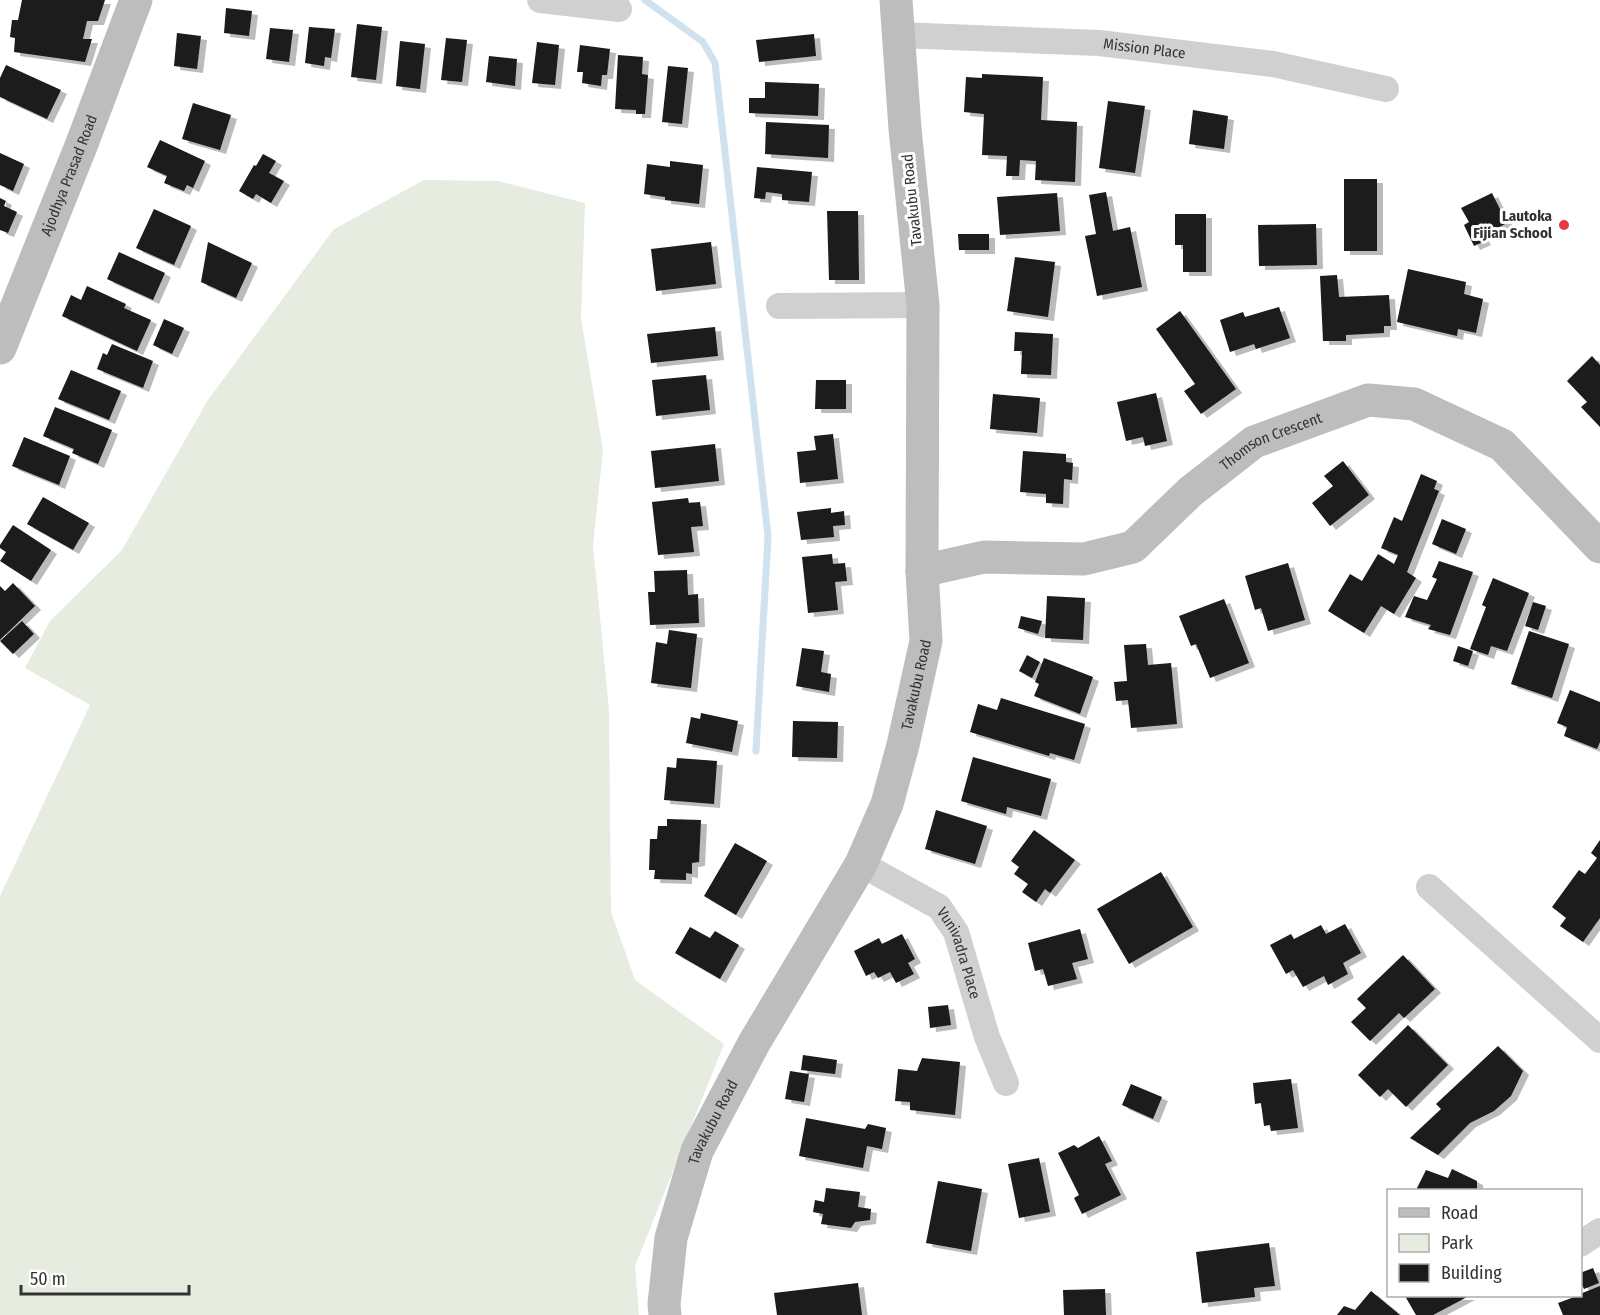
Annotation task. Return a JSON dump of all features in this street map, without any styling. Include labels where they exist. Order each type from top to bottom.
[{"type":"main road","name":"Ajodhya Prasad Road","points":[[0,348],[81,146],[136,0]]},
{"type":"main road","name":"Tavakubu Road","points":[[665,1315],[664,1304],[671,1238],[698,1151],[754,1043],[861,864],[887,804],[903,745],[926,641],[922,571],[923,305],[905,129],[896,0]]},
{"type":"main road","name":"Thomson Crescent","points":[[922,571],[984,557],[1084,559],[1133,547],[1190,492],[1254,442],[1368,400],[1414,404],[1502,445],[1598,539]]},
{"type":"street","points":[[540,0],[619,9]]},
{"type":"street","name":"Mission Place","points":[[898,34],[1099,43],[1273,64],[1386,89]]},
{"type":"street","points":[[779,306],[923,305]]},
{"type":"street","name":"Vunivadra Place","points":[[861,864],[939,907],[956,932],[987,1037],[1006,1083]]},
{"type":"street","points":[[1429,887],[1600,1040]]},
{"type":"street","points":[[1582,1243],[1600,1231]]},
{"type":"green space","points":[[424,180],[498,181],[585,203],[581,318],[603,450],[593,545],[609,710],[611,912],[635,980],[724,1044],[635,1266],[639,1315],[0,1315],[0,896],[90,705],[25,668],[50,621],[122,550],[208,400],[334,229]]},
{"type":"building","points":[[22,0],[105,0],[98,21],[87,21],[83,39],[92,39],[85,62],[14,52],[15,38],[10,37],[12,20],[18,20]]},
{"type":"building","points":[[226,8],[252,11],[249,36],[224,33]]},
{"type":"building","points":[[357,24],[382,27],[376,80],[351,77]]},
{"type":"building","points":[[309,27],[335,29],[331,58],[325,57],[324,66],[305,63]]},
{"type":"building","points":[[270,28],[293,30],[289,62],[266,59]]},
{"type":"building","points":[[177,33],[201,36],[197,69],[174,66]]},
{"type":"building","points":[[814,34],[816,56],[759,62],[756,40]]},
{"type":"building","points":[[446,38],[467,40],[462,82],[441,80]]},
{"type":"building","points":[[400,41],[425,44],[420,89],[396,86]]},
{"type":"building","points":[[537,42],[559,45],[555,85],[532,83]]},
{"type":"building","points":[[580,45],[610,49],[607,75],[602,75],[601,86],[582,83],[583,72],[577,72]]},
{"type":"building","points":[[618,55],[643,57],[642,74],[648,75],[645,114],[636,114],[636,110],[615,109]]},
{"type":"building","points":[[489,56],[517,59],[515,86],[486,82]]},
{"type":"building","points":[[6,65],[61,90],[47,119],[0,97],[0,78]]},
{"type":"building","points":[[668,66],[688,68],[682,124],[662,122]]},
{"type":"building","points":[[982,74],[1043,77],[1041,120],[1077,122],[1075,182],[1035,180],[1036,161],[1020,160],[1019,176],[1006,176],[1007,156],[982,155],[984,114],[964,112],[966,77],[982,78]]},
{"type":"building","points":[[765,82],[819,84],[818,116],[749,113],[749,98],[765,98]]},
{"type":"building","points":[[1108,101],[1145,106],[1135,173],[1099,168]]},
{"type":"building","points":[[193,103],[231,115],[220,150],[182,139]]},
{"type":"building","points":[[1193,110],[1228,116],[1224,149],[1189,144]]},
{"type":"building","points":[[766,122],[829,125],[828,158],[765,154]]},
{"type":"building","points":[[160,140],[205,161],[193,188],[187,185],[184,191],[164,183],[167,176],[147,167]]},
{"type":"building","points":[[0,153],[24,164],[13,191],[0,185]]},
{"type":"building","points":[[263,154],[276,161],[269,173],[284,181],[271,203],[256,194],[253,199],[239,191]]},
{"type":"building","points":[[670,161],[703,165],[699,204],[665,200],[665,197],[644,194],[647,164],[670,167]]},
{"type":"building","points":[[757,167],[812,172],[809,202],[782,200],[782,194],[766,192],[765,199],[754,198]]},
{"type":"building","points":[[1344,179],[1377,179],[1377,251],[1344,251]]},
{"type":"building","points":[[1106,192],[1113,231],[1130,227],[1142,287],[1097,296],[1085,236],[1096,234],[1089,195]]},
{"type":"building","points":[[1057,193],[1060,231],[1000,235],[997,197]]},
{"type":"building","points":[[1492,193],[1507,223],[1482,236],[1485,241],[1474,246],[1464,225],[1469,222],[1461,208]]},
{"type":"building","points":[[0,198],[6,201],[4,206],[17,212],[8,233],[0,230]]},
{"type":"building","points":[[154,209],[191,226],[174,265],[136,248]]},
{"type":"building","points":[[827,211],[858,211],[859,280],[829,280]]},
{"type":"building","points":[[1175,214],[1206,214],[1206,272],[1183,272],[1183,245],[1175,245]]},
{"type":"building","points":[[1316,224],[1317,265],[1259,266],[1258,225]]},
{"type":"building","points":[[958,234],[989,234],[989,250],[959,250]]},
{"type":"building","points":[[208,242],[252,263],[236,298],[201,282]]},
{"type":"building","points":[[711,242],[716,284],[656,291],[651,249]]},
{"type":"building","points":[[119,252],[165,273],[153,300],[107,279]]},
{"type":"building","points":[[1015,257],[1055,262],[1048,317],[1007,311]]},
{"type":"building","points":[[1408,269],[1466,282],[1464,294],[1483,299],[1476,333],[1458,329],[1457,336],[1397,322]]},
{"type":"building","points":[[1337,275],[1339,297],[1389,295],[1391,326],[1384,326],[1384,333],[1346,335],[1346,341],[1323,341],[1320,276]]},
{"type":"building","points":[[87,286],[126,304],[124,308],[151,320],[137,351],[62,316],[71,295],[81,300]]},
{"type":"building","points":[[1279,307],[1290,338],[1256,349],[1254,344],[1230,352],[1220,320],[1243,312],[1245,317]]},
{"type":"building","points":[[1180,311],[1236,389],[1201,414],[1184,391],[1195,384],[1156,329]]},
{"type":"building","points":[[164,319],[184,328],[172,354],[153,345]]},
{"type":"building","points":[[715,327],[718,356],[651,363],[647,334]]},
{"type":"building","points":[[1015,332],[1053,334],[1051,375],[1021,374],[1022,351],[1014,351]]},
{"type":"building","points":[[112,344],[153,361],[143,388],[97,369],[103,353],[107,355]]},
{"type":"building","points":[[1592,356],[1600,365],[1600,427],[1581,407],[1587,402],[1567,381]]},
{"type":"building","points":[[71,370],[121,391],[109,420],[58,399]]},
{"type":"building","points":[[706,375],[710,410],[656,416],[652,380]]},
{"type":"building","points":[[816,380],[846,380],[846,409],[815,409]]},
{"type":"building","points":[[1156,393],[1167,441],[1145,446],[1143,437],[1126,441],[1117,402]]},
{"type":"building","points":[[993,394],[1040,398],[1037,433],[990,429]]},
{"type":"building","points":[[55,407],[112,430],[98,464],[72,453],[74,449],[43,436]]},
{"type":"building","points":[[833,434],[838,479],[800,483],[797,452],[816,450],[814,436]]},
{"type":"building","points":[[24,437],[70,456],[59,485],[12,466]]},
{"type":"building","points":[[715,444],[719,481],[655,488],[651,451]]},
{"type":"building","points":[[1023,451],[1066,454],[1066,462],[1073,463],[1072,480],[1064,479],[1063,504],[1046,503],[1046,494],[1020,492]]},
{"type":"building","points":[[1343,461],[1369,495],[1330,526],[1312,503],[1333,486],[1324,476]]},
{"type":"building","points":[[1421,474],[1437,481],[1434,489],[1439,491],[1407,572],[1416,578],[1394,614],[1381,606],[1364,633],[1328,611],[1350,574],[1362,581],[1378,554],[1394,564],[1398,555],[1381,548],[1394,517],[1402,521]]},
{"type":"building","points":[[43,497],[89,523],[73,550],[27,524]]},
{"type":"building","points":[[688,498],[689,503],[700,502],[703,526],[691,527],[694,552],[658,555],[652,502]]},
{"type":"building","points":[[831,508],[831,513],[844,511],[845,525],[833,526],[834,537],[801,540],[797,512]]},
{"type":"building","points":[[1442,519],[1466,529],[1456,554],[1432,544]]},
{"type":"building","points":[[13,525],[51,550],[31,581],[0,561],[6,552],[0,548],[0,545]]},
{"type":"building","points":[[832,554],[833,564],[845,563],[847,581],[835,582],[838,610],[808,613],[802,557]]},
{"type":"building","points":[[1439,561],[1473,572],[1450,635],[1428,629],[1431,625],[1405,617],[1414,596],[1427,600],[1437,579],[1432,577]]},
{"type":"building","points":[[1288,563],[1305,620],[1268,631],[1261,608],[1255,610],[1245,576]]},
{"type":"building","points":[[687,570],[688,595],[698,594],[699,623],[650,625],[648,592],[655,592],[654,571]]},
{"type":"building","points":[[1493,578],[1529,593],[1507,651],[1491,646],[1488,655],[1470,649],[1486,607],[1482,605]]},
{"type":"building","points":[[13,583],[35,606],[0,640],[0,586],[5,591]]},
{"type":"building","points":[[1047,596],[1085,598],[1083,640],[1045,638]]},
{"type":"building","points":[[1224,599],[1249,663],[1210,678],[1196,644],[1191,646],[1179,616]]},
{"type":"building","points":[[1533,602],[1546,606],[1538,630],[1525,626]]},
{"type":"building","points":[[1021,616],[1042,621],[1038,634],[1018,628]]},
{"type":"building","points":[[22,621],[34,634],[13,654],[0,641]]},
{"type":"building","points":[[669,630],[697,634],[691,688],[651,683],[656,642],[667,644]]},
{"type":"building","points":[[1529,631],[1569,644],[1552,698],[1511,684]]},
{"type":"building","points":[[1146,644],[1148,665],[1171,663],[1177,724],[1131,728],[1128,700],[1116,701],[1114,682],[1127,681],[1124,645]]},
{"type":"building","points":[[1458,646],[1473,651],[1468,666],[1453,661]]},
{"type":"building","points":[[802,648],[824,651],[821,672],[831,674],[829,692],[796,686]]},
{"type":"building","points":[[1027,655],[1040,662],[1032,678],[1019,671]]},
{"type":"building","points":[[1044,658],[1093,677],[1080,714],[1034,696],[1039,684],[1035,682]]},
{"type":"building","points":[[1570,690],[1600,702],[1600,742],[1597,749],[1564,736],[1567,727],[1557,723]]},
{"type":"building","points":[[1001,698],[1085,724],[1074,760],[1050,753],[1049,756],[970,732],[978,704],[997,710]]},
{"type":"building","points":[[701,713],[738,721],[732,752],[686,743],[691,717],[700,719]]},
{"type":"building","points":[[793,721],[838,722],[837,758],[792,757]]},
{"type":"building","points":[[973,757],[1051,779],[1041,816],[1007,807],[1006,814],[961,801]]},
{"type":"building","points":[[677,758],[717,761],[714,804],[664,800],[667,767],[676,768]]},
{"type":"building","points":[[936,810],[987,826],[975,864],[925,849]]},
{"type":"building","points":[[667,819],[701,820],[699,862],[692,863],[692,874],[686,873],[686,880],[654,879],[655,870],[649,870],[650,839],[657,839],[658,826],[667,826]]},
{"type":"building","points":[[1034,830],[1075,860],[1050,893],[1045,889],[1036,902],[1022,892],[1028,884],[1014,874],[1019,867],[1011,861]]},
{"type":"building","points":[[1600,840],[1600,918],[1583,942],[1560,926],[1566,918],[1552,907],[1579,870],[1585,874],[1597,858],[1591,853]]},
{"type":"building","points":[[735,843],[767,861],[736,915],[704,896]]},
{"type":"building","points":[[1161,872],[1193,927],[1129,964],[1097,909]]},
{"type":"building","points":[[1345,924],[1361,953],[1343,963],[1348,974],[1328,985],[1324,976],[1303,987],[1293,970],[1286,974],[1270,945],[1291,934],[1294,939],[1321,925],[1326,934]]},
{"type":"building","points":[[690,927],[710,938],[715,931],[739,945],[720,979],[675,953]]},
{"type":"building","points":[[1080,929],[1088,959],[1072,963],[1077,979],[1048,986],[1043,969],[1035,971],[1028,943]]},
{"type":"building","points":[[902,934],[915,959],[908,963],[914,974],[896,983],[890,972],[878,978],[874,972],[866,976],[854,951],[879,938],[882,944]]},
{"type":"building","points":[[1403,955],[1435,989],[1404,1018],[1399,1013],[1370,1041],[1351,1022],[1366,1008],[1357,999]]},
{"type":"building","points":[[948,1005],[951,1025],[930,1028],[928,1007]]},
{"type":"building","points":[[1408,1025],[1448,1065],[1406,1107],[1388,1089],[1380,1097],[1358,1075]]},
{"type":"building","points":[[1498,1046],[1523,1071],[1511,1096],[1494,1111],[1470,1123],[1438,1155],[1410,1138],[1441,1109],[1436,1104]]},
{"type":"building","points":[[803,1055],[837,1060],[835,1074],[801,1070]]},
{"type":"building","points":[[922,1058],[960,1062],[955,1115],[910,1110],[910,1102],[895,1101],[898,1069],[917,1071]]},
{"type":"building","points":[[790,1071],[809,1074],[804,1102],[785,1099]]},
{"type":"building","points":[[1291,1079],[1298,1128],[1271,1131],[1270,1125],[1264,1126],[1261,1103],[1255,1104],[1253,1083]]},
{"type":"building","points":[[1131,1084],[1162,1097],[1153,1119],[1122,1105]]},
{"type":"building","points":[[806,1118],[865,1129],[868,1124],[886,1128],[882,1149],[867,1146],[863,1168],[799,1156]]},
{"type":"building","points":[[1099,1136],[1112,1161],[1105,1164],[1121,1195],[1082,1214],[1074,1198],[1079,1195],[1058,1153],[1074,1145],[1078,1148]]},
{"type":"building","points":[[1039,1158],[1050,1212],[1019,1218],[1008,1164]]},
{"type":"building","points":[[1452,1169],[1477,1181],[1477,1189],[1416,1189],[1426,1170],[1448,1178]]},
{"type":"building","points":[[938,1181],[982,1189],[971,1251],[926,1243]]},
{"type":"building","points":[[826,1188],[860,1192],[858,1207],[871,1209],[870,1220],[855,1222],[851,1228],[821,1224],[823,1214],[813,1212],[815,1200],[824,1202]]},
{"type":"building","points":[[1269,1243],[1275,1286],[1254,1288],[1255,1297],[1202,1303],[1196,1252]]},
{"type":"building","points":[[1593,1268],[1599,1283],[1584,1289],[1582,1272]]},
{"type":"building","points":[[858,1283],[862,1315],[777,1315],[774,1293]]},
{"type":"building","points":[[1600,1286],[1600,1315],[1563,1315],[1558,1303],[1574,1297],[1582,1297],[1582,1293]]},
{"type":"building","points":[[1105,1289],[1106,1315],[1064,1315],[1063,1290]]},
{"type":"building","points":[[1371,1291],[1400,1315],[1337,1315],[1344,1306],[1355,1310]]},
{"type":"building","points":[[1406,1297],[1467,1297],[1433,1315],[1416,1315]]},
{"type":"waterway","points":[[645,0],[703,42],[715,63],[768,536],[756,751]]},
{"type":"place","name":"Lautoka Fijian School","points":[[1564,225]]}]
